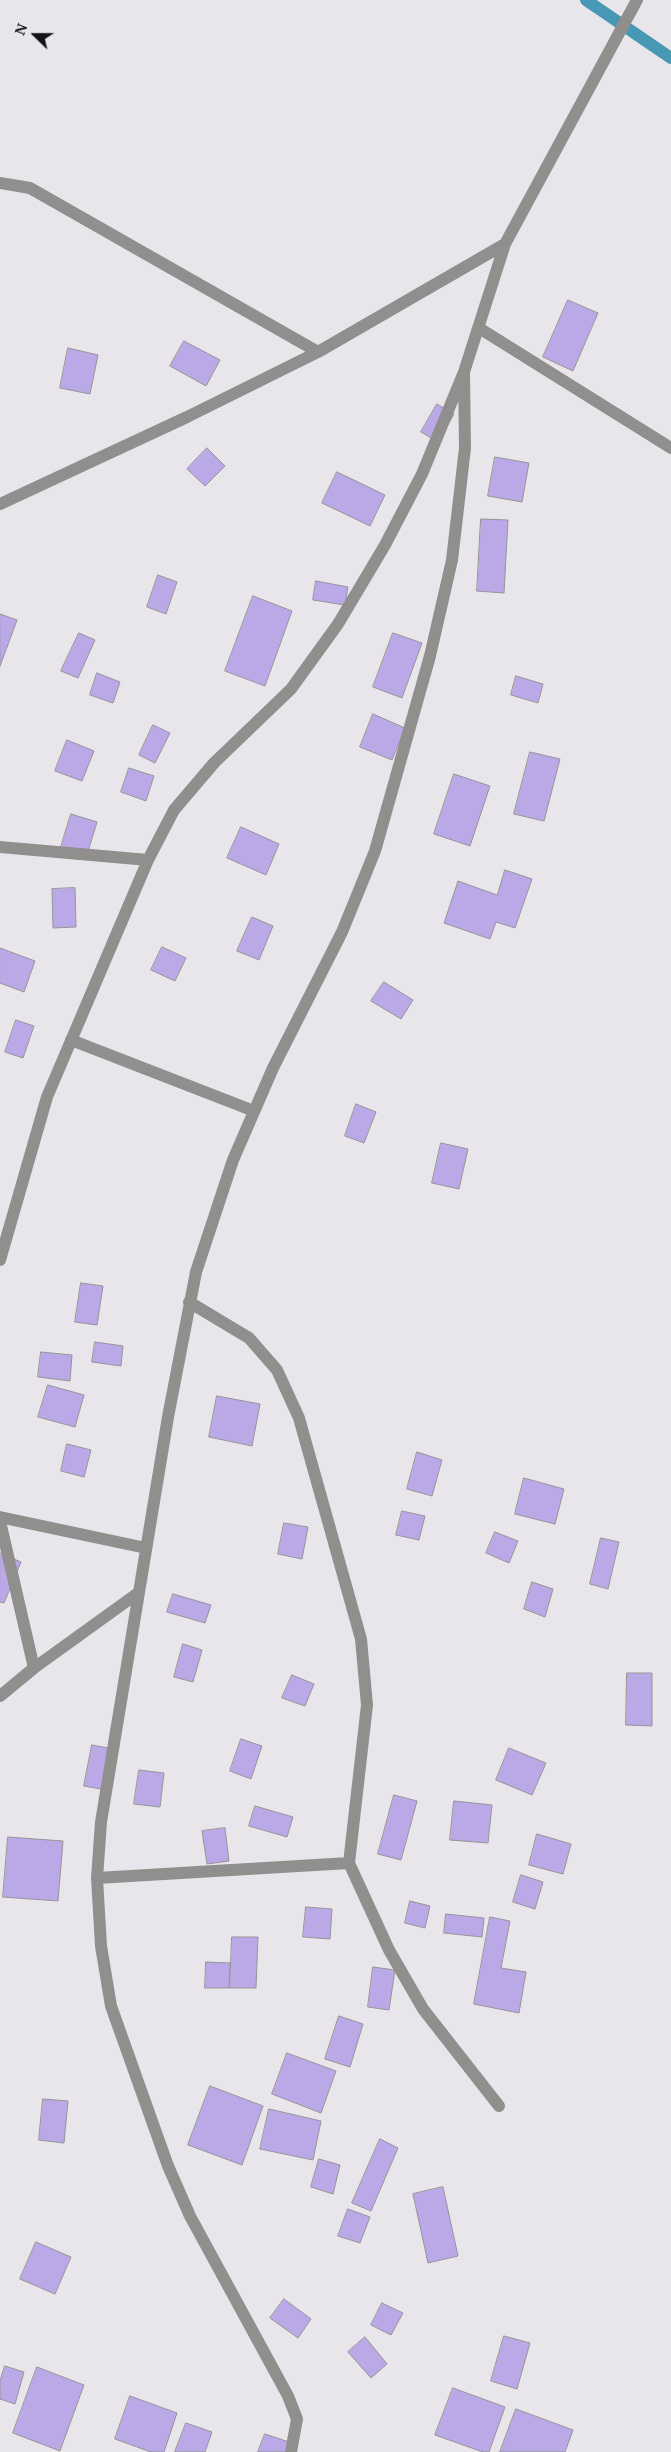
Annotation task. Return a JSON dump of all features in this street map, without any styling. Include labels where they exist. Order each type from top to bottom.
[{"type":"street","points":[[0,1260],[47,1097],[148,860],[174,810],[214,763],[292,689],[338,624],[385,545],[422,474],[464,372],[480,328],[505,244],[637,0]]},
{"type":"street","points":[[0,183],[30,188],[318,352]]},
{"type":"street","points":[[0,504],[186,417],[318,352],[505,244]]},
{"type":"street","points":[[480,328],[671,448]]},
{"type":"street","points":[[291,2452],[298,2418],[288,2396],[190,2216],[168,2166],[111,2006],[101,1946],[97,1878],[101,1822],[138,1593],[189,1302],[196,1272],[233,1160],[273,1068],[342,932],[375,851],[425,675],[452,560],[465,448],[464,372]]},
{"type":"street","points":[[0,847],[148,860]]},
{"type":"street","points":[[71,1040],[254,1111]]},
{"type":"street","points":[[189,1302],[249,1338],[277,1370],[299,1418],[361,1639],[367,1705],[349,1863],[389,1950],[423,2009],[499,2106]]},
{"type":"street","points":[[34,1668],[0,1519],[146,1548]]},
{"type":"street","points":[[0,1696],[34,1668],[138,1593]]},
{"type":"street","points":[[97,1878],[349,1863]]},
{"type":"building","points":[[568,300],[598,313],[573,371],[543,357]]},
{"type":"building","points":[[184,341],[220,360],[206,386],[170,366]]},
{"type":"building","points":[[68,348],[98,355],[90,394],[60,388]]},
{"type":"building","points":[[437,404],[454,414],[438,442],[421,432]]},
{"type":"building","points":[[207,448],[225,466],[205,486],[187,469]]},
{"type":"building","points":[[495,457],[529,463],[522,502],[488,496]]},
{"type":"building","points":[[337,472],[385,495],[370,526],[322,503]]},
{"type":"building","points":[[481,519],[508,520],[504,593],[477,591]]},
{"type":"building","points":[[158,575],[177,582],[166,614],[147,607]]},
{"type":"building","points":[[316,581],[348,587],[345,605],[313,600]]},
{"type":"building","points":[[253,596],[292,611],[265,686],[225,671]]},
{"type":"building","points":[[0,614],[17,620],[0,666]]},
{"type":"building","points":[[79,633],[95,640],[78,678],[61,671]]},
{"type":"building","points":[[393,633],[422,643],[402,698],[373,687]]},
{"type":"building","points":[[97,673],[120,682],[113,703],[90,695]]},
{"type":"building","points":[[516,676],[543,684],[538,703],[511,695]]},
{"type":"building","points":[[373,714],[405,728],[392,760],[360,747]]},
{"type":"building","points":[[153,725],[170,733],[155,763],[139,755]]},
{"type":"building","points":[[67,740],[94,751],[82,781],[55,771]]},
{"type":"building","points":[[530,752],[560,759],[544,821],[514,814]]},
{"type":"building","points":[[129,768],[154,776],[146,801],[121,792]]},
{"type":"building","points":[[454,774],[490,786],[470,846],[434,834]]},
{"type":"building","points":[[71,814],[97,822],[87,855],[61,847]]},
{"type":"building","points":[[241,827],[279,844],[266,875],[227,858]]},
{"type":"building","points":[[505,870],[532,879],[515,928],[496,922],[490,939],[444,923],[458,881],[497,895]]},
{"type":"building","points":[[75,888],[76,927],[53,928],[52,889]]},
{"type":"building","points":[[252,917],[273,926],[259,960],[237,951]]},
{"type":"building","points":[[162,947],[186,958],[175,981],[151,970]]},
{"type":"building","points":[[0,948],[35,961],[24,992],[0,983]]},
{"type":"building","points":[[384,982],[413,1000],[401,1019],[371,1001]]},
{"type":"building","points":[[16,1020],[34,1026],[23,1058],[5,1052]]},
{"type":"building","points":[[356,1104],[376,1112],[364,1143],[345,1136]]},
{"type":"building","points":[[441,1143],[468,1149],[459,1189],[432,1183]]},
{"type":"building","points":[[81,1283],[103,1286],[97,1325],[75,1322]]},
{"type":"building","points":[[95,1342],[123,1346],[121,1366],[92,1362]]},
{"type":"building","points":[[41,1352],[72,1355],[70,1381],[38,1377]]},
{"type":"building","points":[[48,1385],[84,1395],[75,1427],[38,1417]]},
{"type":"building","points":[[217,1396],[260,1404],[252,1446],[209,1437]]},
{"type":"building","points":[[67,1444],[91,1450],[84,1477],[61,1471]]},
{"type":"building","points":[[417,1452],[442,1460],[432,1496],[407,1489]]},
{"type":"building","points":[[524,1478],[564,1489],[555,1524],[515,1514]]},
{"type":"building","points":[[402,1511],[425,1516],[419,1540],[396,1535]]},
{"type":"building","points":[[284,1523],[308,1527],[302,1559],[278,1554]]},
{"type":"building","points":[[495,1532],[518,1541],[509,1563],[486,1553]]},
{"type":"building","points":[[601,1538],[619,1542],[608,1589],[590,1584]]},
{"type":"building","points":[[0,1553],[21,1562],[4,1603],[0,1602]]},
{"type":"building","points":[[532,1582],[553,1589],[545,1617],[524,1609]]},
{"type":"building","points":[[173,1594],[211,1605],[205,1623],[167,1612]]},
{"type":"building","points":[[183,1644],[202,1650],[193,1682],[174,1677]]},
{"type":"building","points":[[627,1673],[652,1673],[652,1726],[626,1725]]},
{"type":"building","points":[[292,1675],[314,1684],[305,1706],[282,1698]]},
{"type":"building","points":[[241,1739],[262,1746],[251,1779],[230,1771]]},
{"type":"building","points":[[92,1745],[114,1749],[106,1790],[84,1786]]},
{"type":"building","points":[[509,1748],[546,1763],[532,1795],[496,1780]]},
{"type":"building","points":[[139,1770],[164,1773],[160,1807],[134,1804]]},
{"type":"building","points":[[394,1795],[417,1801],[401,1860],[378,1854]]},
{"type":"building","points":[[454,1801],[492,1805],[488,1843],[450,1840]]},
{"type":"building","points":[[255,1806],[293,1817],[287,1837],[249,1826]]},
{"type":"building","points":[[225,1828],[229,1861],[207,1864],[202,1831]]},
{"type":"building","points":[[537,1834],[571,1844],[563,1874],[529,1865]]},
{"type":"building","points":[[8,1837],[63,1841],[58,1901],[3,1897]]},
{"type":"building","points":[[521,1875],[543,1882],[535,1909],[513,1902]]},
{"type":"building","points":[[410,1901],[430,1906],[425,1928],[405,1923]]},
{"type":"building","points":[[306,1907],[332,1909],[330,1939],[303,1937]]},
{"type":"building","points":[[446,1914],[484,1918],[482,1937],[444,1933]]},
{"type":"building","points":[[490,1917],[510,1921],[501,1968],[526,1972],[519,2013],[474,2004]]},
{"type":"building","points":[[232,1937],[258,1937],[256,1988],[230,1988]]},
{"type":"building","points":[[206,1962],[230,1963],[229,1988],[205,1988]]},
{"type":"building","points":[[373,1967],[395,1970],[389,2010],[368,2007]]},
{"type":"building","points":[[339,2016],[363,2024],[350,2067],[325,2059]]},
{"type":"building","points":[[287,2053],[336,2071],[321,2113],[272,2094]]},
{"type":"building","points":[[210,2086],[263,2106],[242,2165],[188,2145]]},
{"type":"building","points":[[43,2099],[68,2101],[64,2143],[39,2140]]},
{"type":"building","points":[[269,2109],[321,2121],[313,2160],[260,2149]]},
{"type":"building","points":[[380,2139],[398,2148],[371,2211],[352,2203]]},
{"type":"building","points":[[319,2159],[340,2165],[333,2194],[311,2187]]},
{"type":"building","points":[[443,2187],[458,2256],[428,2263],[413,2194]]},
{"type":"building","points":[[348,2209],[370,2217],[360,2243],[338,2236]]},
{"type":"building","points":[[36,2242],[71,2257],[55,2294],[20,2279]]},
{"type":"building","points":[[284,2299],[311,2319],[298,2338],[270,2318]]},
{"type":"building","points":[[382,2303],[403,2313],[391,2335],[371,2325]]},
{"type":"building","points":[[504,2336],[530,2343],[517,2389],[491,2381]]},
{"type":"building","points":[[365,2337],[387,2364],[371,2378],[348,2352]]},
{"type":"building","points":[[5,2366],[24,2372],[15,2404],[0,2399],[0,2381]]},
{"type":"building","points":[[37,2367],[84,2385],[60,2451],[13,2433]]},
{"type":"building","points":[[453,2388],[505,2407],[489,2452],[483,2452],[435,2435]]},
{"type":"building","points":[[130,2396],[177,2413],[164,2452],[151,2452],[115,2439]]},
{"type":"building","points":[[516,2409],[573,2430],[565,2452],[500,2452]]},
{"type":"building","points":[[186,2423],[212,2432],[205,2452],[175,2452]]},
{"type":"building","points":[[265,2434],[289,2442],[286,2452],[258,2452]]},
{"type":"waterway","points":[[586,0],[671,58]]}]
